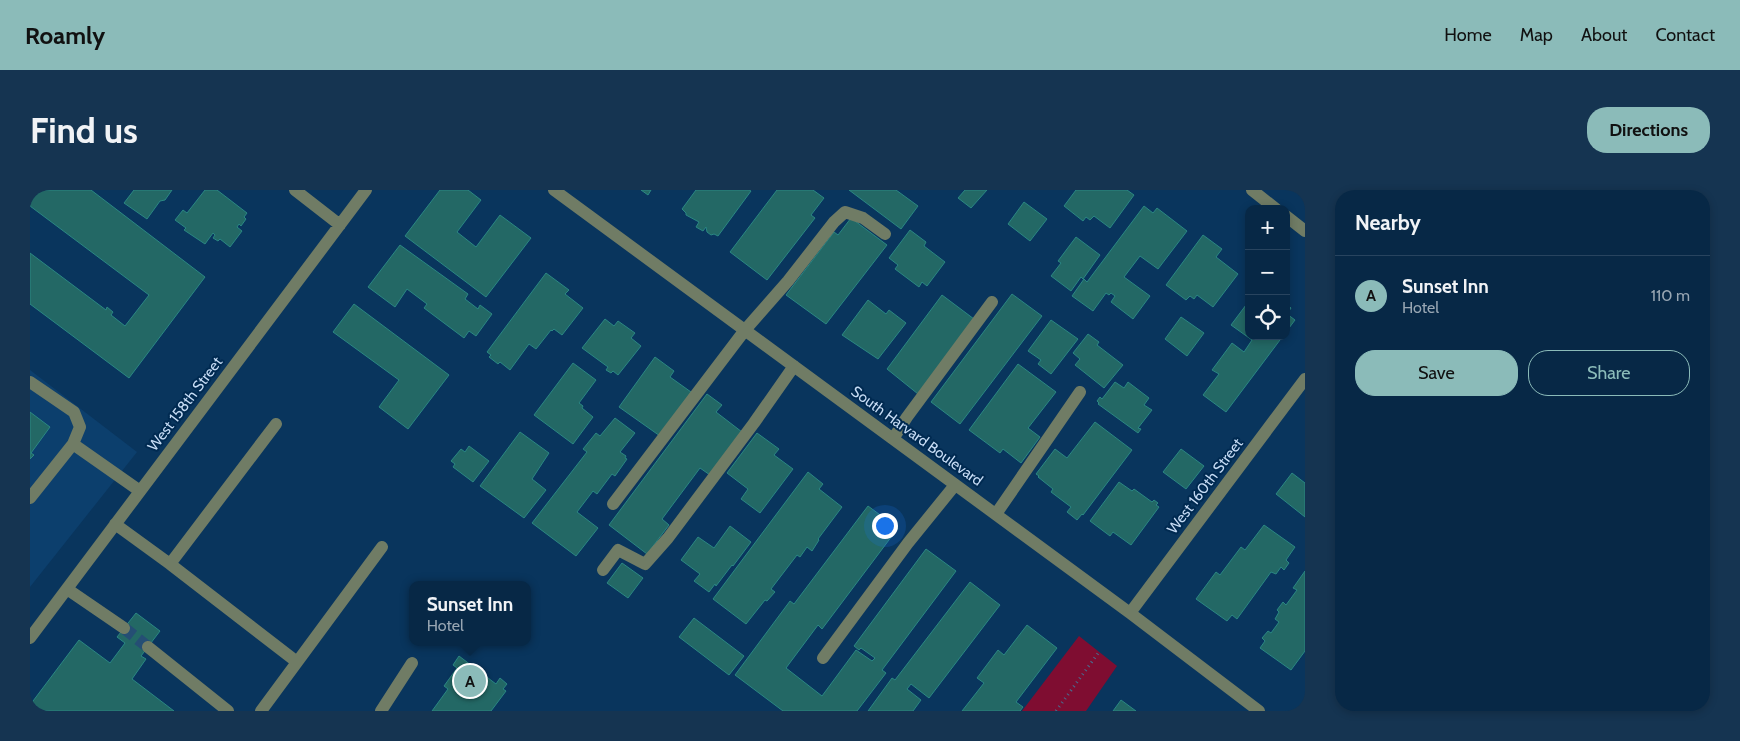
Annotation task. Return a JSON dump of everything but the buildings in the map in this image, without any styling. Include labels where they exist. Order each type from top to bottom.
[{"type":"street","points":[[295,190],[340,225]]},
{"type":"street","name":"West 158th Street","points":[[30,638],[366,190]]},
{"type":"street","name":"South Harvard Boulevard","points":[[554,190],[1130,613],[1259,711]]},
{"type":"street","points":[[1252,190],[1271,205]]},
{"type":"street","points":[[613,504],[745,330],[788,281],[834,222],[845,212],[863,218],[885,234]]},
{"type":"street","points":[[1290,219],[1305,231]]},
{"type":"street","points":[[894,439],[907,417],[992,302]]},
{"type":"street","points":[[603,570],[618,550],[645,564],[668,538],[794,366]]},
{"type":"street","name":"West 160th Street","points":[[1130,613],[1305,379]]},
{"type":"street","points":[[30,382],[74,412],[80,427],[73,444],[30,498]]},
{"type":"street","points":[[996,514],[1080,392]]},
{"type":"street","points":[[170,564],[276,424]]},
{"type":"street","points":[[73,444],[140,491]]},
{"type":"street","points":[[823,658],[908,543],[955,485]]},
{"type":"street","points":[[115,524],[297,662]]},
{"type":"street","points":[[261,711],[382,546]]},
{"type":"street","points":[[67,589],[124,628]]},
{"type":"street","points":[[148,647],[228,711]]},
{"type":"street","points":[[381,711],[412,663]]},
{"type":"path","points":[[1056,711],[1099,652]]},
{"type":"shaded area","points":[[30,370],[137,452],[30,587]]},
{"type":"shaded area","points":[[1079,636],[1117,666],[1086,711],[1022,711]]},
{"type":"tunnel","points":[[124,628],[148,647]]},
{"type":"place","name":"Sunset Inn","points":[[470,681]]}]
